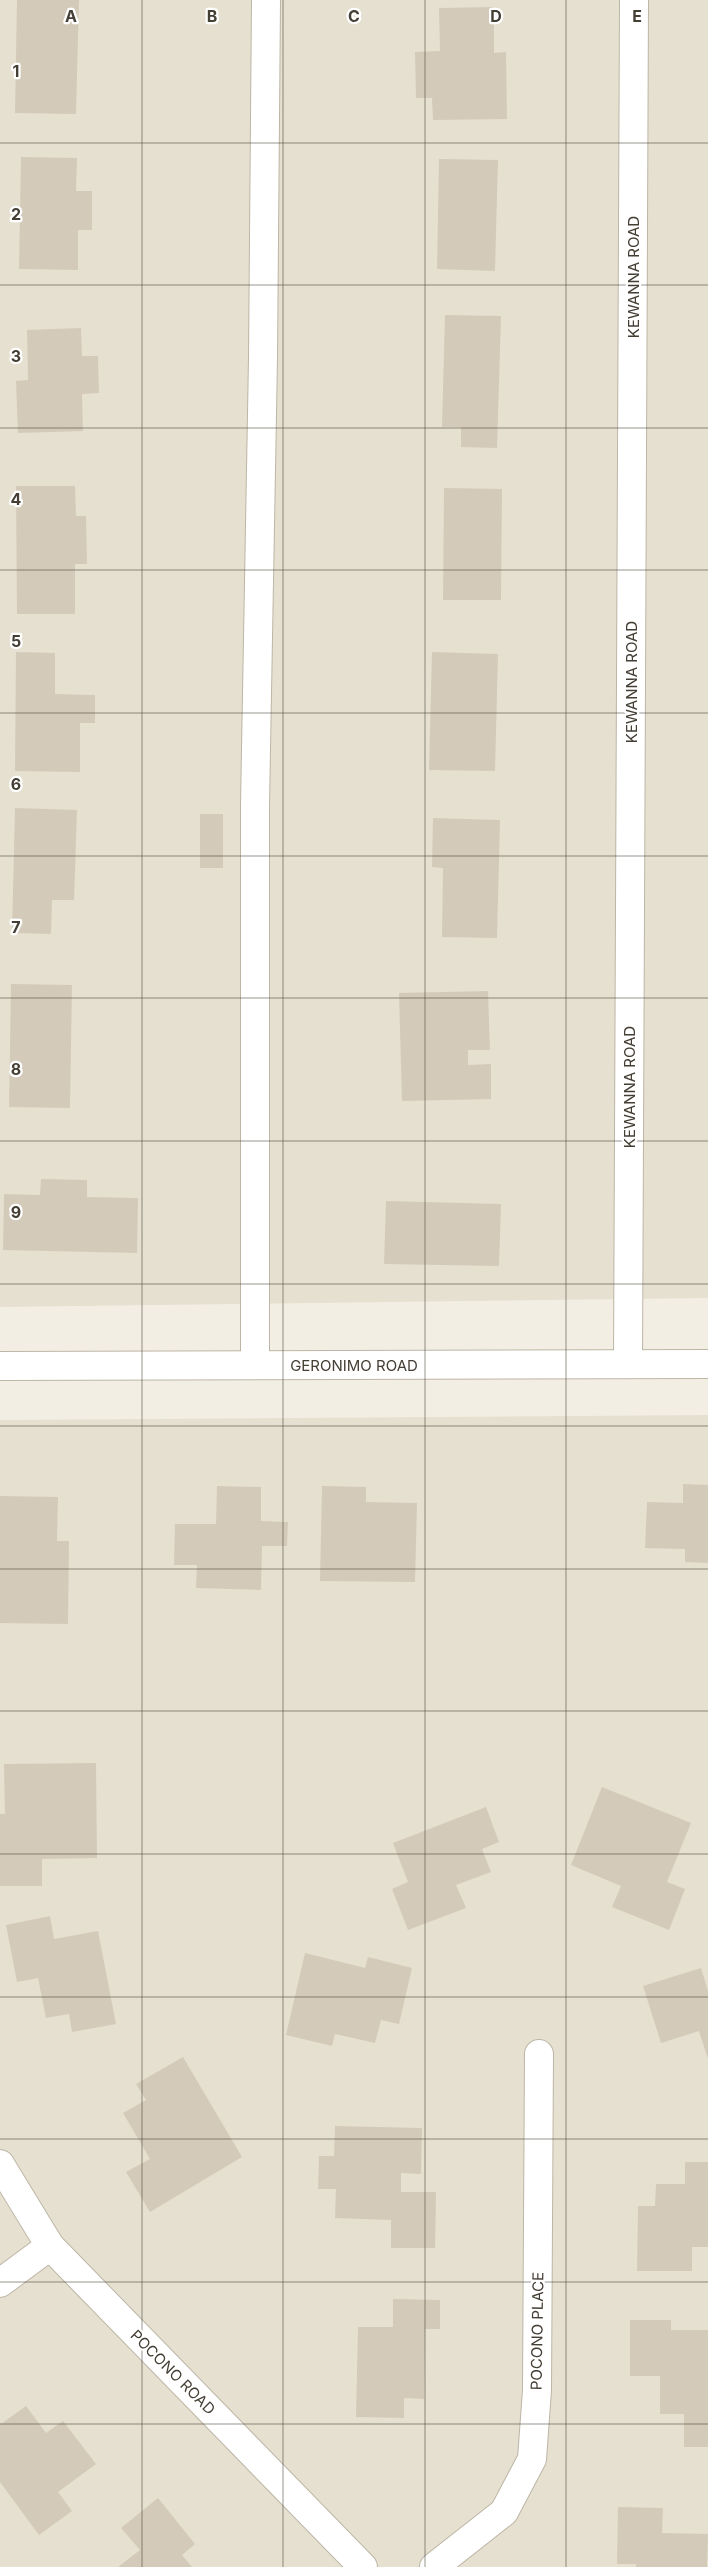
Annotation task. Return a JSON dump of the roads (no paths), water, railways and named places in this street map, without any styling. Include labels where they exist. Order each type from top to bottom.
[{"type":"street","points":[[255,1365],[255,806],[263,358],[266,0]]},
{"type":"street","name":"KEWANNA ROAD","points":[[628,1364],[634,0]]},
{"type":"street","name":"GERONIMO ROAD","points":[[0,1366],[708,1364]]},
{"type":"street","name":"POCONO PLACE","points":[[434,2567],[504,2512],[532,2459],[537,2390],[539,2054]]},
{"type":"street","name":"POCONO ROAD","points":[[0,2164],[50,2246],[363,2567]]},
{"type":"street","points":[[0,2283],[50,2246]]}]
